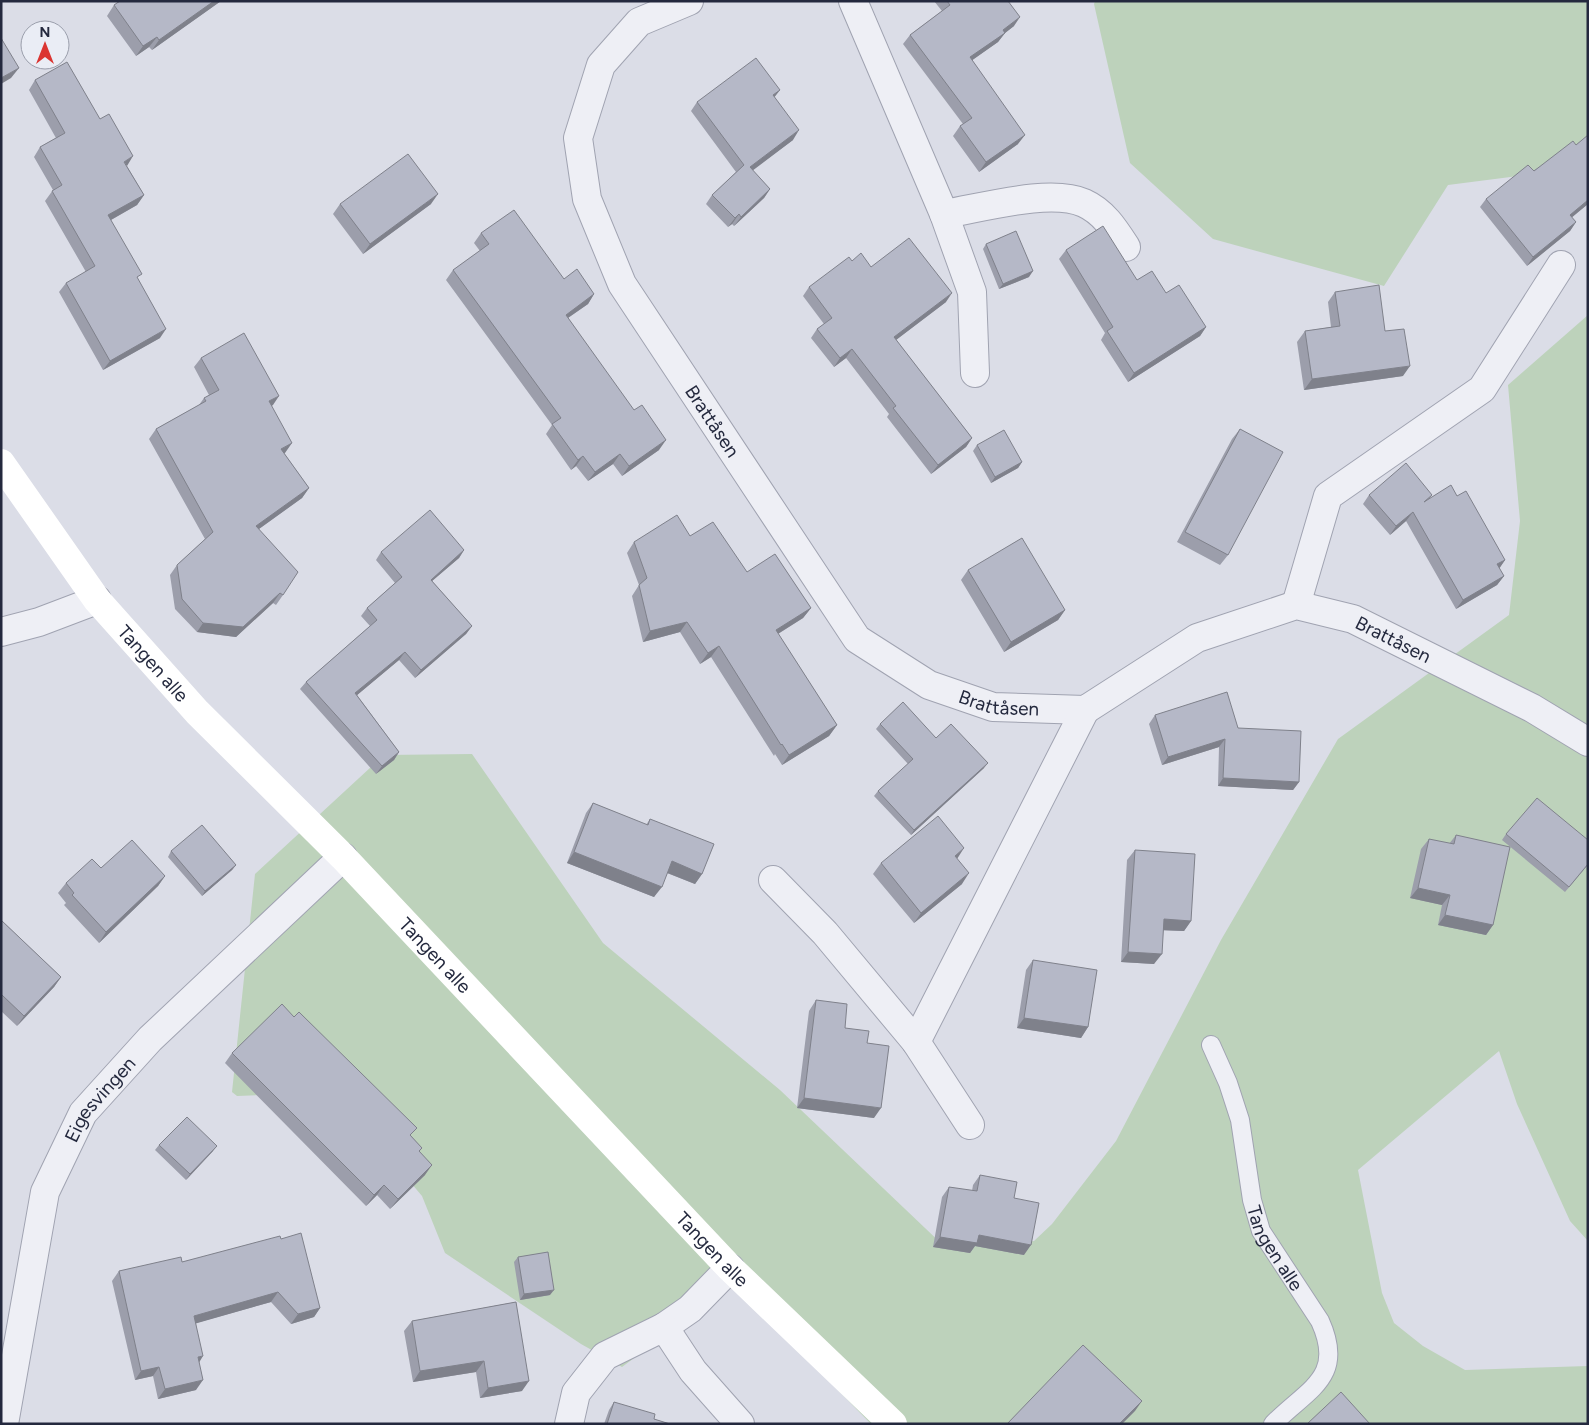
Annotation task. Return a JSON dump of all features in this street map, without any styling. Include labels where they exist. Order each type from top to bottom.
[{"type":"main road","name":"Tangen alle","points":[[1,464],[97,600],[197,712],[343,857],[730,1268],[893,1424]]},
{"type":"street","name":"Brattåsen","points":[[690,1],[639,22],[601,65],[578,138],[587,199],[622,284],[857,639],[928,685],[993,707],[1085,710]]},
{"type":"street","points":[[853,1],[944,214],[972,292],[975,373]]},
{"type":"street","points":[[944,214],[1052,196],[1085,203],[1112,224],[1126,247]]},
{"type":"street","points":[[916,1042],[1085,710],[1197,638],[1296,605],[1328,496],[1482,389],[1561,265]]},
{"type":"street","points":[[1,632],[39,622],[97,600]]},
{"type":"street","name":"Brattåsen","points":[[1296,605],[1353,619],[1532,708],[1588,742]]},
{"type":"street","name":"Eigesvingen","points":[[4,1424],[44,1192],[83,1113],[150,1039],[343,857]]},
{"type":"street","points":[[773,880],[825,933],[916,1042],[970,1125]]},
{"type":"street","points":[[569,1424],[576,1393],[605,1356],[664,1327],[690,1309],[730,1268]]},
{"type":"street","points":[[664,1327],[693,1371],[740,1424]]},
{"type":"lane","name":"Tangen alle","points":[[1211,1045],[1228,1083],[1240,1120],[1252,1200],[1261,1231],[1320,1321],[1327,1336],[1329,1361],[1323,1378],[1273,1424]]},
{"type":"green space","points":[[1095,1],[1588,1],[1588,167],[1448,185],[1384,286],[1213,239],[1130,163],[1094,4]]},
{"type":"green space","points":[[1588,315],[1588,1241],[1570,1221],[1517,1104],[1499,1051],[1358,1170],[1382,1293],[1394,1323],[1423,1346],[1465,1370],[1588,1366],[1588,1424],[871,1424],[734,1284],[622,1367],[581,1344],[445,1253],[422,1196],[334,1092],[237,1096],[232,1092],[255,874],[384,755],[472,754],[603,943],[780,1090],[946,1248],[1034,1241],[1052,1224],[1116,1141],[1221,940],[1338,739],[1509,615],[1520,521],[1508,385]]},
{"type":"building","points":[[120,1],[214,1],[159,40],[157,37],[143,46],[114,5]]},
{"type":"building","points":[[947,1],[1008,1],[1020,17],[1003,30],[1005,33],[970,57],[1025,135],[986,162],[960,126],[972,118],[910,35],[950,5]]},
{"type":"building","points":[[1,38],[19,68],[1,78]]},
{"type":"building","points":[[756,58],[780,90],[773,95],[799,130],[750,167],[770,189],[741,217],[739,214],[735,218],[712,195],[744,165],[697,102]]},
{"type":"building","points":[[70,67],[100,119],[109,114],[133,156],[124,162],[144,195],[108,215],[142,274],[137,277],[166,329],[110,361],[66,283],[95,266],[52,191],[62,185],[40,147],[65,133],[35,80],[53,70],[70,70]]},
{"type":"building","points":[[1588,135],[1588,200],[1570,215],[1576,222],[1533,257],[1486,199],[1528,165],[1534,171],[1573,141],[1576,145]]},
{"type":"building","points":[[408,154],[438,194],[370,244],[340,204]]},
{"type":"building","points":[[514,210],[564,279],[577,269],[594,294],[566,315],[634,410],[642,405],[666,440],[629,466],[620,454],[595,472],[583,456],[578,460],[552,424],[561,418],[453,270],[489,244],[481,233]]},
{"type":"building","points":[[1103,226],[1137,280],[1152,271],[1166,293],[1179,285],[1206,327],[1134,373],[1107,331],[1113,327],[1066,250]]},
{"type":"building","points":[[1016,231],[1033,271],[1003,284],[986,244]]},
{"type":"building","points":[[909,238],[952,293],[894,337],[972,438],[938,465],[893,408],[896,406],[852,349],[840,358],[817,329],[832,318],[809,287],[849,257],[852,261],[861,253],[871,267]]},
{"type":"building","points":[[1379,285],[1385,331],[1404,329],[1410,366],[1312,379],[1305,331],[1340,326],[1335,292]]},
{"type":"building","points":[[244,333],[279,396],[269,401],[292,443],[281,449],[309,488],[256,526],[298,572],[283,595],[280,593],[243,627],[203,623],[182,599],[177,565],[213,532],[156,429],[206,401],[204,398],[219,390],[201,358]]},
{"type":"building","points":[[1240,429],[1283,452],[1228,555],[1185,532]]},
{"type":"building","points":[[1004,430],[1022,462],[995,477],[977,445]]},
{"type":"building","points":[[1406,463],[1432,495],[1424,502],[1451,485],[1457,496],[1466,491],[1505,560],[1497,564],[1504,576],[1463,600],[1413,512],[1396,526],[1369,495]]},
{"type":"building","points":[[430,510],[464,550],[431,580],[472,626],[421,670],[405,652],[355,693],[399,752],[382,766],[306,682],[377,620],[367,608],[402,577],[381,552]]},
{"type":"building","points":[[677,515],[690,536],[713,522],[747,572],[775,554],[811,608],[776,630],[837,725],[789,755],[719,646],[708,653],[687,622],[650,631],[639,585],[647,578],[634,542]]},
{"type":"building","points":[[1022,538],[1065,610],[1011,642],[968,570]]},
{"type":"building","points":[[1227,692],[1238,728],[1301,731],[1299,782],[1223,778],[1225,739],[1168,757],[1155,715]]},
{"type":"building","points":[[903,702],[936,738],[951,724],[988,763],[914,830],[878,791],[913,759],[880,724]]},
{"type":"building","points":[[1537,798],[1588,840],[1588,864],[1569,887],[1506,834]]},
{"type":"building","points":[[593,803],[648,825],[650,819],[714,844],[702,874],[672,861],[662,887],[574,852]]},
{"type":"building","points":[[938,816],[964,848],[955,856],[969,873],[921,913],[881,863]]},
{"type":"building","points":[[202,825],[236,865],[205,891],[171,851]]},
{"type":"building","points":[[1456,835],[1510,847],[1493,925],[1445,915],[1450,895],[1418,888],[1429,839],[1454,844]]},
{"type":"building","points":[[132,840],[165,876],[106,932],[72,895],[74,893],[66,883],[92,859],[101,868]]},
{"type":"building","points":[[1135,850],[1195,854],[1191,921],[1164,919],[1162,954],[1128,952]]},
{"type":"building","points":[[1,920],[61,977],[24,1016],[1,996]]},
{"type":"building","points":[[1033,960],[1097,970],[1088,1027],[1024,1018]]},
{"type":"building","points":[[816,1000],[847,1004],[845,1028],[869,1031],[867,1043],[889,1046],[881,1108],[804,1098]]},
{"type":"building","points":[[282,1004],[294,1017],[299,1012],[417,1128],[410,1135],[422,1148],[419,1151],[432,1165],[398,1199],[384,1185],[374,1195],[232,1053]]},
{"type":"building","points":[[187,1117],[217,1146],[190,1174],[159,1145]]},
{"type":"building","points":[[980,1175],[1017,1182],[1014,1198],[1039,1203],[1031,1245],[979,1235],[977,1243],[940,1237],[949,1187],[977,1191]]},
{"type":"building","points":[[301,1233],[320,1308],[298,1314],[278,1292],[194,1316],[203,1356],[198,1357],[203,1380],[165,1389],[159,1367],[141,1371],[119,1271],[181,1257],[182,1262],[280,1236],[281,1239]]},
{"type":"building","points":[[548,1252],[554,1290],[524,1294],[518,1257]]},
{"type":"building","points":[[516,1302],[529,1381],[488,1388],[484,1361],[420,1371],[412,1321]]},
{"type":"building","points":[[1083,1345],[1142,1401],[1119,1424],[1007,1424]]},
{"type":"building","points":[[1341,1392],[1370,1424],[1307,1424]]},
{"type":"building","points":[[614,1402],[655,1414],[654,1419],[670,1424],[607,1424]]}]
